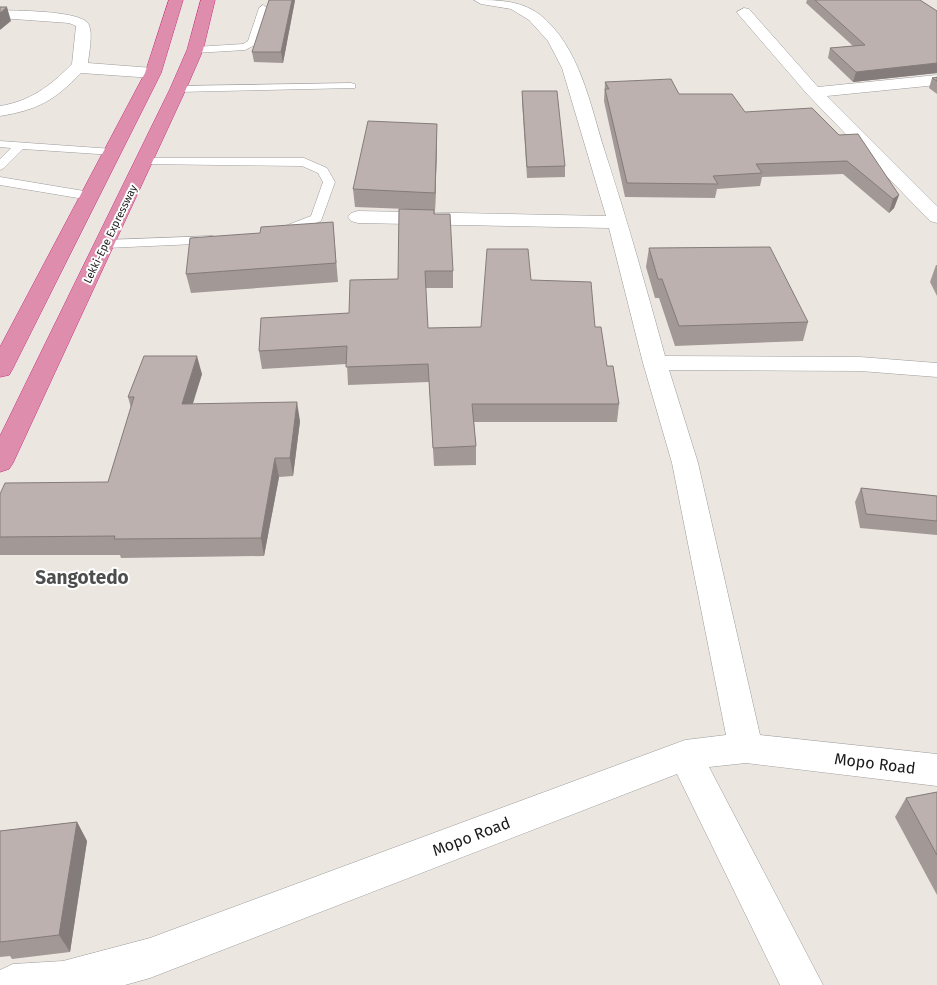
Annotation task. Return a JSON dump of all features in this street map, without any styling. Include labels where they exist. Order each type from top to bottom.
[{"type":"highway","points":[[0,370],[153,73],[176,0]]},
{"type":"highway","name":"Lekki-Epe Expressway","points":[[0,463],[145,162],[195,50],[208,0]]},
{"type":"street","points":[[481,0],[496,0],[515,5],[534,17],[555,39],[570,68],[618,222],[655,363],[685,463],[746,748]]},
{"type":"street","points":[[744,12],[814,92],[937,218]]},
{"type":"street","points":[[0,14],[70,19],[80,22],[84,26],[80,65],[49,96],[19,109],[0,111]]},
{"type":"street","points":[[80,65],[86,69],[153,73]]},
{"type":"street","points":[[814,92],[937,80]]},
{"type":"street","points":[[358,217],[618,222]]},
{"type":"street","points":[[655,363],[850,364],[937,370]]},
{"type":"street","name":"Mopo Road","points":[[13,985],[63,981],[150,958],[686,755],[746,748],[937,770]]},
{"type":"street","points":[[686,755],[802,985]]},
{"type":"lane","points":[[195,50],[245,46],[252,43],[263,8]]},
{"type":"lane","points":[[178,88],[351,86]]},
{"type":"lane","points":[[0,144],[19,147],[113,152]]},
{"type":"lane","points":[[0,166],[19,147]]},
{"type":"lane","points":[[145,162],[288,160],[314,165],[323,171],[329,182],[317,218],[300,227],[271,234]]},
{"type":"lane","points":[[0,181],[90,196]]},
{"type":"lane","points":[[106,244],[224,240]]},
{"type":"building","points":[[269,0],[292,0],[281,52],[252,52]]},
{"type":"building","points":[[815,0],[920,0],[937,11],[937,63],[856,72],[830,48],[865,45]]},
{"type":"building","points":[[0,7],[7,7],[0,13]]},
{"type":"building","points":[[671,79],[679,94],[732,94],[745,112],[812,108],[839,135],[858,134],[899,195],[893,199],[847,161],[756,164],[762,173],[713,176],[718,184],[627,183],[605,89],[609,89],[605,82]]},
{"type":"building","points":[[522,91],[557,91],[565,166],[527,167]]},
{"type":"building","points":[[368,121],[437,124],[435,193],[353,189]]},
{"type":"building","points":[[399,209],[434,210],[434,214],[450,214],[453,271],[425,271],[428,328],[481,327],[487,249],[528,249],[531,280],[591,282],[595,327],[601,327],[607,366],[613,366],[619,404],[472,404],[476,446],[433,448],[428,364],[346,367],[347,346],[259,351],[261,318],[349,313],[350,280],[398,279]]},
{"type":"building","points":[[333,222],[336,263],[186,274],[190,238],[260,233],[261,227]]},
{"type":"building","points":[[770,247],[808,322],[679,326],[662,279],[658,279],[649,248]]},
{"type":"building","points":[[144,356],[197,356],[182,404],[297,402],[290,458],[275,458],[261,538],[114,539],[115,536],[0,537],[0,494],[5,483],[108,482],[134,397],[128,397]]},
{"type":"building","points":[[861,488],[937,496],[937,521],[866,514]]},
{"type":"building","points":[[937,792],[937,855],[906,798]]},
{"type":"building","points":[[77,822],[59,935],[0,942],[0,831]]},
{"type":"district","name":"Sangotedo","points":[[82,577]]}]
